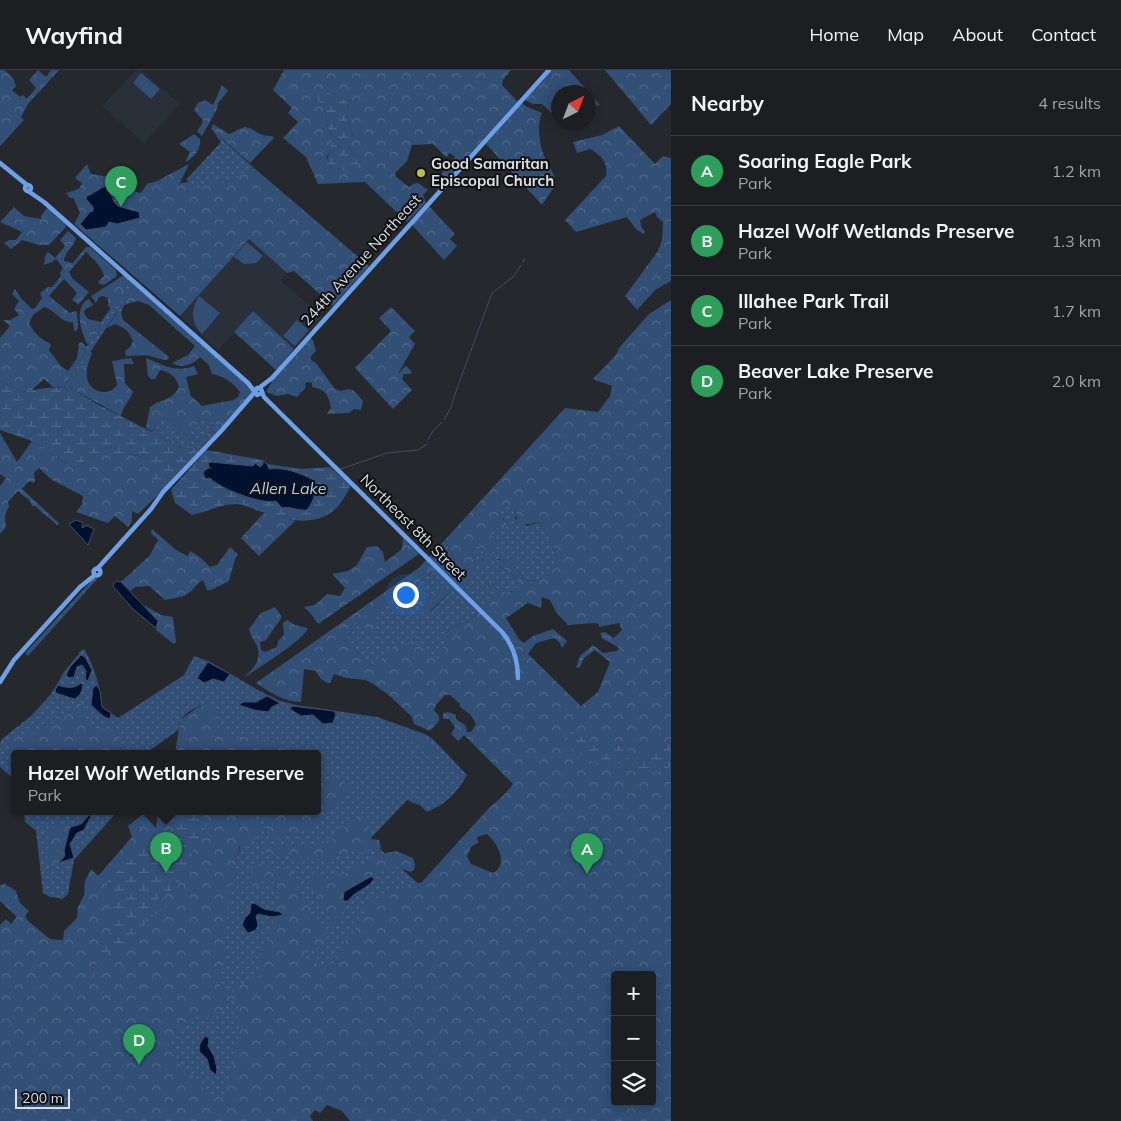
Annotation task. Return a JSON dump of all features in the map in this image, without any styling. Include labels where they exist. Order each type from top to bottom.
[{"type":"street","name":"244th Avenue Northeast","points":[[0,682],[14,660],[80,587],[97,572],[107,558],[156,504],[168,487],[272,378],[549,70]]},
{"type":"street","name":"Northeast 8th Street","points":[[0,163],[271,404],[502,632],[509,640],[514,652],[518,678]]},
{"type":"shaded area","points":[[136,70],[141,70],[180,104],[144,143],[102,106]]},
{"type":"shaded area","points":[[249,239],[287,273],[281,281],[323,317],[294,349],[253,312],[218,350],[180,316]]},
{"type":"green space","points":[[0,70],[4,70],[13,78],[16,86],[12,90],[20,97],[23,95],[27,99],[36,88],[29,80],[38,70],[46,77],[51,70],[59,70],[28,104],[21,117],[24,120],[0,146]]},
{"type":"green space","points":[[284,70],[511,70],[503,80],[502,85],[518,102],[448,178],[441,174],[455,157],[450,153],[446,157],[433,144],[412,145],[407,161],[396,172],[395,176],[409,187],[418,183],[428,190],[423,195],[426,203],[407,222],[365,182],[318,184],[306,157],[283,138],[298,122],[288,113],[292,108],[273,90]],"holes":[[[314,100],[349,104],[347,118],[353,136],[343,139],[356,157],[326,159],[332,146],[333,135],[329,132],[323,104]]]},
{"type":"green space","points":[[552,70],[569,70],[582,85],[551,85],[551,112],[542,104],[533,104],[525,100]]},
{"type":"green space","points":[[605,70],[671,70],[671,104],[651,125]]},
{"type":"green space","points":[[141,73],[160,89],[151,99],[133,83]]},
{"type":"green space","points":[[222,85],[228,91],[218,103],[217,109],[202,136],[197,131],[203,120],[194,110],[198,103],[205,100],[213,105]]},
{"type":"green space","points":[[326,92],[346,101],[349,105],[347,118],[353,136],[343,139],[356,157],[358,172],[327,168],[327,159],[333,135],[329,132],[323,104],[314,100],[318,95]]},
{"type":"green space","points":[[522,103],[542,113],[539,123],[540,142],[556,184],[542,205],[486,144]]},
{"type":"green space","points":[[213,124],[229,134],[247,127],[274,138],[250,163],[211,129]]},
{"type":"green space","points":[[619,126],[655,164],[663,156],[671,158],[671,281],[655,290],[637,310],[625,296],[658,251],[662,240],[663,222],[657,217],[655,212],[640,220],[645,232],[643,234],[636,229],[627,217],[576,232],[565,220],[606,176],[605,163],[600,156],[590,149],[577,153],[573,142],[602,135]]},
{"type":"green space","points":[[213,131],[254,168],[236,179],[201,191],[186,180],[221,142]]},
{"type":"green space","points":[[194,134],[200,139],[200,146],[194,156],[185,162],[190,152],[179,144]]},
{"type":"green space","points":[[87,164],[91,174],[111,177],[115,172],[119,175],[113,182],[119,188],[141,193],[147,184],[157,181],[189,164],[178,187],[181,183],[189,182],[201,190],[211,177],[224,183],[236,179],[254,168],[369,266],[333,306],[294,271],[287,273],[249,239],[180,316],[74,224],[80,213],[74,199],[66,193],[79,189],[82,183],[75,178]]},
{"type":"green space","points":[[429,206],[455,234],[450,239],[457,246],[444,260],[412,225]]},
{"type":"green space","points":[[14,207],[24,216],[41,219],[47,208],[66,227],[49,245],[39,245],[22,240],[11,249],[4,243],[9,240],[16,240],[22,232],[0,222]]},
{"type":"green space","points":[[68,231],[76,238],[64,261],[73,263],[86,247],[90,247],[116,270],[117,276],[104,285],[100,284],[98,282],[104,276],[103,272],[86,252],[69,272],[73,279],[89,292],[80,303],[78,304],[72,300],[77,293],[64,279],[49,296],[70,313],[77,312],[78,328],[76,331],[74,331],[73,322],[65,320],[44,307],[33,315],[29,323],[31,327],[35,333],[51,344],[49,350],[60,365],[68,371],[77,358],[79,343],[82,342],[86,347],[85,353],[64,387],[53,387],[44,379],[32,390],[22,392],[0,380],[0,338],[10,326],[3,320],[10,320],[19,315],[14,309],[19,301],[12,294],[15,289],[32,309],[35,308],[42,298],[40,293],[48,287],[52,287],[61,276],[60,273],[63,268],[56,259],[44,265],[45,256],[48,252],[55,258],[65,246],[60,240]]},
{"type":"green space","points":[[246,243],[263,256],[256,263],[244,264],[234,257]]},
{"type":"green space","points":[[124,275],[130,280],[111,309],[108,305],[108,298],[103,296],[99,297],[96,303],[91,296]]},
{"type":"green space","points":[[130,280],[134,285],[69,387],[64,387],[85,353],[86,347],[99,331],[101,322]]},
{"type":"green space","points":[[134,285],[250,386],[253,393],[221,429],[211,421],[201,419],[197,422],[196,430],[192,431],[192,437],[200,438],[212,431],[216,433],[204,445],[202,442],[191,441],[167,418],[158,422],[152,431],[146,428],[150,407],[173,395],[179,387],[174,377],[164,371],[160,370],[155,379],[151,379],[148,376],[146,358],[181,369],[194,366],[198,374],[186,377],[191,396],[202,406],[234,400],[240,392],[227,380],[212,374],[209,365],[200,357],[187,365],[179,366],[172,363],[188,355],[195,346],[149,305],[138,301],[124,305],[121,312],[123,320],[169,357],[167,360],[164,360],[146,355],[126,356],[125,351],[133,341],[128,332],[115,324],[107,328]]},
{"type":"green space","points":[[199,296],[220,313],[202,334],[195,325],[193,315],[194,306]]},
{"type":"green space","points":[[89,299],[93,305],[84,310],[85,315],[88,319],[101,322],[99,331],[88,345],[81,327],[80,314],[84,303]]},
{"type":"green space","points":[[671,300],[671,1121],[350,1121],[342,1111],[327,1105],[320,1113],[315,1110],[310,1116],[313,1121],[0,1121],[0,925],[6,919],[11,924],[17,917],[0,901],[0,885],[5,884],[16,891],[20,903],[29,911],[25,916],[28,921],[50,939],[63,940],[64,931],[77,918],[78,907],[84,895],[85,881],[91,869],[98,876],[132,837],[128,826],[142,815],[156,828],[158,815],[251,815],[251,819],[260,821],[262,826],[259,835],[255,839],[250,839],[240,845],[235,868],[240,871],[231,886],[223,942],[225,954],[223,965],[218,975],[221,990],[230,990],[234,993],[235,986],[238,983],[249,986],[253,980],[261,975],[257,962],[259,954],[271,937],[275,903],[280,897],[273,882],[262,881],[253,886],[251,876],[255,863],[293,874],[299,892],[310,907],[312,920],[329,933],[320,947],[306,953],[303,958],[315,962],[324,969],[336,961],[346,939],[356,929],[368,905],[384,893],[413,883],[421,883],[489,808],[510,788],[513,784],[464,735],[458,741],[451,734],[455,727],[449,719],[443,719],[443,713],[448,712],[456,715],[456,719],[466,726],[467,732],[471,732],[476,724],[471,715],[461,708],[459,703],[450,695],[445,695],[436,705],[434,710],[439,716],[439,721],[430,731],[414,724],[412,717],[390,696],[366,680],[346,678],[334,674],[330,683],[321,679],[316,671],[304,669],[301,702],[283,698],[256,683],[420,567],[425,561],[435,570],[416,584],[430,595],[452,590],[429,612],[409,599],[395,599],[375,618],[376,633],[371,636],[360,621],[345,641],[373,667],[397,644],[419,645],[438,663],[449,628],[465,622],[489,606],[494,593],[488,584],[489,581],[492,582],[498,592],[515,591],[518,588],[518,581],[507,570],[498,567],[495,560],[507,562],[511,558],[523,578],[527,580],[547,578],[557,563],[554,547],[540,522],[517,526],[516,512],[513,505],[505,506],[498,514],[507,524],[503,528],[495,528],[491,535],[498,546],[482,565],[484,549],[477,545],[472,549],[476,569],[463,584],[454,576],[457,566],[444,541],[565,408],[598,412],[610,396],[612,386],[593,379],[616,355],[619,348],[649,314]],"holes":[[[542,597],[550,600],[556,612],[568,625],[594,623],[599,624],[599,627],[619,623],[622,630],[614,638],[605,632],[600,633],[602,638],[619,648],[617,651],[603,653],[593,645],[580,656],[576,668],[580,667],[584,658],[595,650],[610,662],[598,692],[581,706],[528,654],[536,643],[554,638],[562,648],[567,641],[553,629],[533,636],[524,643],[519,639],[506,618],[528,603],[541,608]],[[487,834],[495,843],[501,859],[498,869],[493,873],[471,864],[467,856],[471,847],[478,843],[477,837]],[[235,998],[239,1007],[237,1015],[240,1032],[232,1070],[225,1094],[215,1099],[203,1089],[202,1083],[176,1060],[170,1037],[177,1029],[199,1016],[211,1018],[217,1015]]]},
{"type":"green space","points":[[391,307],[415,331],[409,337],[415,344],[398,374],[406,366],[412,372],[404,374],[402,379],[412,390],[393,409],[355,368],[391,331],[379,318]]},
{"type":"green space","points":[[253,311],[294,349],[276,370],[234,332]]},
{"type":"green space","points":[[297,320],[309,330],[295,346],[283,336]]},
{"type":"green space","points":[[310,338],[313,340],[316,351],[311,356],[311,360],[316,363],[335,389],[341,391],[349,389],[356,393],[363,401],[361,410],[354,409],[349,413],[327,414],[331,408],[327,396],[323,391],[312,387],[312,383],[307,382],[305,384],[306,387],[297,397],[288,394],[277,396],[266,392],[274,378]]},
{"type":"green space","points":[[90,351],[92,353],[87,368],[88,382],[94,389],[99,391],[108,391],[117,385],[112,361],[131,358],[134,364],[124,364],[125,383],[133,392],[121,416],[69,387]]},
{"type":"green space","points":[[0,380],[22,392],[45,388],[69,387],[181,448],[183,445],[190,449],[196,447],[201,449],[159,494],[149,471],[149,459],[131,454],[95,454],[74,469],[32,441],[0,430]]},
{"type":"green space","points":[[167,418],[191,441],[202,442],[204,445],[201,449],[196,447],[191,449],[179,447],[152,432],[158,422]]},
{"type":"green space","points":[[201,419],[211,421],[221,429],[216,433],[212,431],[200,438],[192,437],[192,431],[196,429],[197,422]]},
{"type":"green space","points":[[0,433],[17,462],[32,441],[74,469],[95,454],[130,454],[149,459],[150,471],[159,494],[138,514],[132,511],[132,521],[128,527],[115,516],[108,523],[76,512],[82,504],[83,496],[52,480],[39,468],[34,473],[35,481],[33,483],[29,481],[22,489],[59,523],[57,525],[35,506],[32,506],[30,501],[18,491],[8,502],[9,507],[5,517],[6,527],[0,534],[0,486],[6,478],[0,474]]},
{"type":"green space","points":[[206,450],[263,460],[263,464],[260,467],[255,463],[253,466],[210,462],[210,478],[227,490],[255,498],[259,501],[276,501],[295,509],[307,510],[314,496],[313,480],[292,471],[269,469],[267,464],[302,469],[330,467],[351,486],[336,509],[316,519],[298,521],[237,504],[225,505],[192,515],[175,503],[171,490]]},
{"type":"green space","points":[[509,504],[513,505],[516,512],[515,519],[527,526],[540,522],[554,547],[557,563],[547,578],[527,580],[523,578],[511,558],[507,562],[498,559],[498,567],[507,570],[518,581],[518,588],[515,591],[498,592],[492,582],[488,584],[494,593],[489,606],[465,622],[449,628],[438,664],[373,667],[345,641],[360,621],[375,618],[395,598],[409,599],[430,612],[451,591],[430,595],[416,584],[434,571],[425,561],[444,541],[457,566],[454,572],[463,583],[476,569],[472,549],[477,545],[484,549],[482,564],[497,542],[490,535],[495,528],[503,528],[504,520],[498,514]]},
{"type":"green space","points":[[264,513],[295,521],[259,556],[241,538]]},
{"type":"green space","points":[[152,529],[176,550],[188,556],[190,551],[200,557],[210,567],[217,565],[230,547],[238,554],[229,581],[211,590],[207,590],[203,580],[187,594],[165,600],[149,586],[135,587],[131,591],[121,582],[150,555],[158,540],[151,533]]},
{"type":"green space","points":[[403,538],[419,554],[318,624],[304,607],[315,605],[327,594],[340,596],[345,588],[332,574],[348,571],[357,565],[367,547],[377,546],[383,552],[385,562],[402,549]]},
{"type":"green space","points":[[94,578],[98,578],[28,656],[25,653]]},
{"type":"green space","points":[[144,605],[161,615],[173,617],[176,642],[174,644],[156,630],[157,628]]},
{"type":"green space","points":[[275,607],[282,617],[266,640],[260,642],[261,650],[265,652],[277,647],[278,641],[284,635],[283,623],[287,620],[295,625],[308,628],[290,646],[244,677],[254,667],[258,658],[258,649],[249,629],[261,613]]},
{"type":"green space","points":[[84,649],[91,663],[100,692],[102,707],[118,718],[184,675],[194,656],[210,662],[280,701],[377,717],[425,734],[433,739],[467,775],[450,797],[427,812],[421,806],[407,800],[372,837],[370,840],[420,885],[218,1103],[150,1040],[203,965],[250,815],[321,815],[321,750],[232,750],[220,747],[201,705],[183,717],[178,730],[150,750],[11,750],[11,777],[0,767],[0,743],[2,739],[32,715],[51,694],[79,652]]},
{"type":"green space","points":[[82,704],[86,707],[87,725],[91,728],[113,732],[120,743],[128,750],[18,750],[10,744],[14,738],[41,730],[62,720],[71,706]]},
{"type":"green space","points":[[205,705],[211,708],[213,712],[215,711],[215,726],[236,738],[248,736],[264,739],[291,750],[176,750],[180,720],[198,707]]},
{"type":"green space","points":[[576,730],[593,743],[628,746],[629,764],[594,763],[571,749],[566,735]]},
{"type":"green space","points":[[402,731],[426,740],[437,751],[434,754],[407,739]]},
{"type":"green space","points":[[671,739],[671,766],[662,772],[635,774],[637,757]]},
{"type":"green space","points":[[335,778],[340,779],[349,788],[336,808],[325,810],[321,814],[321,781]]},
{"type":"green space","points":[[24,815],[114,815],[74,860],[68,894],[61,900],[60,898],[50,897],[43,893],[36,831],[25,822]]},
{"type":"green space","points":[[170,815],[194,815],[206,817],[208,823],[189,864],[181,867],[179,883],[157,900],[157,903],[161,905],[160,910],[151,918],[146,918],[144,928],[126,943],[112,947],[93,978],[91,976],[103,948],[100,942],[109,934],[113,925],[108,911],[114,900],[106,888],[109,877],[121,869],[130,853],[145,838],[162,838],[176,851],[186,844],[169,823],[168,819]]},
{"type":"green space","points":[[268,815],[320,815],[314,826],[279,838],[274,838],[269,834],[270,822]]},
{"type":"green space","points":[[366,816],[370,820],[366,827],[370,832],[371,839],[379,840],[381,846],[380,849],[373,852],[368,849],[363,853],[352,852],[323,861],[313,857],[308,858],[301,864],[283,854],[268,853],[260,847],[264,842],[287,847],[316,845],[336,838],[352,822]]},
{"type":"green space","points":[[57,822],[65,824],[80,822],[68,830],[64,842],[63,856],[55,865],[48,866],[46,861],[54,843],[48,835],[48,830]]},
{"type":"green space","points":[[396,851],[413,858],[414,870],[411,872],[392,866],[351,887],[343,895],[344,907],[340,919],[333,928],[331,920],[323,910],[321,898],[310,882],[314,876],[322,877],[323,882],[327,878],[359,866],[377,855]]},
{"type":"water","points":[[108,185],[114,202],[118,206],[139,212],[140,218],[117,224],[109,222],[106,227],[86,230],[80,224],[93,211],[93,207],[86,199],[87,196]]},
{"type":"water","name":"Allen Lake","points":[[263,460],[269,469],[287,470],[314,480],[314,496],[307,510],[282,508],[276,501],[262,501],[242,495],[223,487],[210,478],[206,479],[203,474],[209,468],[208,463],[210,462],[253,466],[255,463],[260,467],[263,464]]},
{"type":"water","points":[[76,520],[83,523],[83,528],[86,525],[94,529],[88,545],[69,524]]},
{"type":"water","points":[[117,581],[121,582],[158,621],[156,628],[133,609],[113,586]]},
{"type":"water","points":[[81,655],[85,657],[92,670],[88,681],[85,679],[86,671],[82,665],[77,667],[74,677],[69,678],[66,675],[70,667]]},
{"type":"water","points":[[208,662],[230,674],[224,682],[213,679],[204,683],[197,678]]},
{"type":"water","points":[[81,683],[83,685],[81,692],[74,699],[56,693],[55,690],[58,685],[70,687]]},
{"type":"water","points":[[97,685],[100,691],[102,707],[111,713],[110,719],[102,715],[91,705],[93,688]]},
{"type":"water","points":[[267,696],[280,703],[272,707],[268,712],[239,705],[243,702],[256,702]]},
{"type":"water","points":[[292,706],[334,711],[336,714],[333,723],[323,724],[313,715],[301,716],[290,709]]},
{"type":"water","points":[[90,815],[84,830],[77,833],[70,844],[74,858],[58,863],[65,856],[64,851],[69,830],[71,827],[81,824]]},
{"type":"water","points":[[370,877],[374,879],[368,885],[348,901],[343,901],[344,892]]},
{"type":"water","points":[[254,903],[264,909],[280,912],[283,915],[272,917],[258,914],[256,916],[258,925],[256,930],[248,933],[242,925],[250,913],[251,904]]},
{"type":"water","points":[[205,1036],[209,1038],[208,1046],[214,1056],[217,1069],[216,1075],[210,1070],[207,1059],[199,1051],[200,1044]]},
{"type":"waterway","points":[[455,394],[492,293],[513,277],[521,265]]},
{"type":"waterway","points":[[0,392],[24,401],[52,394],[76,396],[134,430],[154,437],[191,460],[211,468]]},
{"type":"waterway","points":[[444,420],[455,394]]},
{"type":"waterway","points":[[428,440],[433,431],[442,422]]},
{"type":"waterway","points":[[341,469],[387,453],[418,450],[427,444]]},
{"type":"waterway","points":[[314,480],[336,471]]},
{"type":"waterway","points":[[628,746],[634,763],[630,782],[628,816]]},
{"type":"waterway","points":[[4,1029],[6,1015],[10,1008],[28,1014],[39,1014],[59,1008],[85,986],[96,968]]},
{"type":"place","name":"Good Samaritan Episcopal Church","points":[[421,173]]},
{"type":"place","name":"Illahee Park Trail","points":[[121,207]]},
{"type":"place","name":"Hazel Wolf Wetlands Preserve","points":[[166,873]]},
{"type":"place","name":"Soaring Eagle Park","points":[[587,874]]},
{"type":"place","name":"Beaver Lake Preserve","points":[[139,1065]]}]
